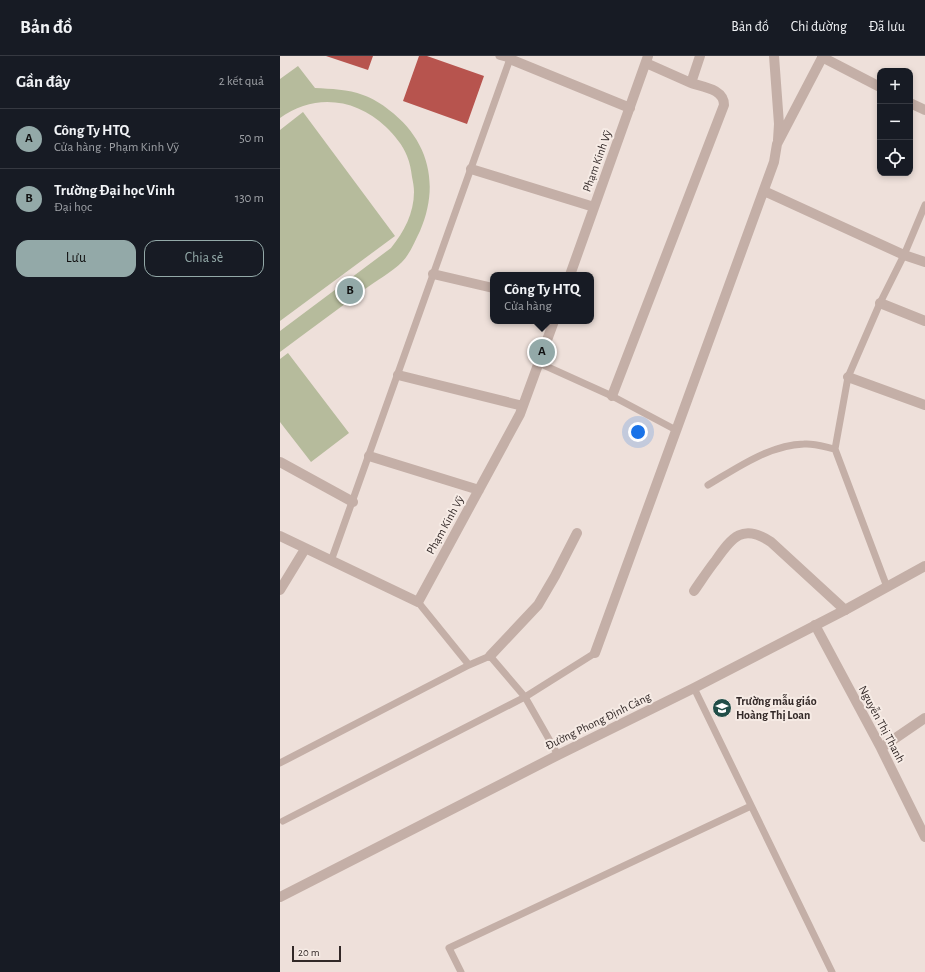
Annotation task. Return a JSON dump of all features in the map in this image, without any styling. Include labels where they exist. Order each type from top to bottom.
[{"type":"street","points":[[691,84],[700,56]]},
{"type":"street","points":[[595,653],[774,162],[780,124],[774,56]]},
{"type":"street","points":[[777,144],[823,57],[877,85]]},
{"type":"street","points":[[510,58],[630,108]]},
{"type":"street","points":[[612,396],[724,106],[723,98],[719,93],[691,84],[647,60]]},
{"type":"street","name":"Phạm Kinh Vỹ","points":[[571,272],[647,60]]},
{"type":"street","points":[[912,104],[925,110]]},
{"type":"street","points":[[471,169],[594,207]]},
{"type":"street","points":[[764,191],[904,255],[925,262]]},
{"type":"street","points":[[433,274],[490,287]]},
{"type":"street","points":[[880,303],[925,321]]},
{"type":"street","name":"Phạm Kinh Vỹ","points":[[418,602],[520,414],[553,324]]},
{"type":"street","points":[[398,375],[523,406]]},
{"type":"street","points":[[848,377],[925,405]]},
{"type":"street","points":[[369,456],[479,490]]},
{"type":"street","points":[[280,462],[353,502]]},
{"type":"street","points":[[490,656],[538,605],[577,533]]},
{"type":"street","points":[[694,591],[729,542],[740,535],[754,533],[771,542],[845,610]]},
{"type":"street","points":[[280,536],[418,602]]},
{"type":"street","points":[[280,590],[305,549]]},
{"type":"street","name":"Đường Phong Định Cảng","points":[[280,897],[558,755],[694,688],[845,610],[925,566]]},
{"type":"street","name":"Nguyễn Thị Thanh","points":[[815,625],[881,748],[925,837]]},
{"type":"street","points":[[881,748],[925,718]]},
{"type":"lane","points":[[331,561],[510,58],[499,56]]},
{"type":"lane","points":[[887,587],[835,449],[848,377],[880,303],[904,255],[925,205]]},
{"type":"lane","points":[[539,363],[612,396],[676,430]]},
{"type":"lane","points":[[708,485],[776,448],[805,443],[835,449]]},
{"type":"lane","points":[[418,602],[469,665]]},
{"type":"lane","points":[[283,821],[525,697],[595,653]]},
{"type":"lane","points":[[280,763],[469,665],[490,656],[525,697],[558,755]]},
{"type":"lane","points":[[694,688],[832,972]]},
{"type":"lane","points":[[460,972],[449,948],[751,806]]},
{"type":"green space","points":[[298,66],[315,88],[345,90],[366,96],[389,110],[403,122],[414,135],[422,149],[430,180],[429,197],[426,214],[420,231],[405,259],[389,273],[280,352],[280,331],[391,248],[407,222],[414,200],[411,169],[405,152],[401,144],[392,133],[374,117],[362,110],[348,105],[334,102],[321,102],[293,110],[280,118],[280,79]]},
{"type":"green space","points":[[303,112],[395,236],[280,321],[280,130]]},
{"type":"green space","points":[[288,353],[349,433],[311,462],[280,422],[280,359]]},
{"type":"building","points":[[326,56],[373,56],[368,70]]},
{"type":"building","points":[[419,56],[427,56],[484,76],[467,124],[403,101]]},
{"type":"place","name":"Trường Đại học Vinh","points":[[350,291]]},
{"type":"place","name":"Công Ty HTQ","points":[[542,352]]},
{"type":"place","name":"Trường mẫu giáo Hoàng Thị Loan","points":[[722,708]]}]
